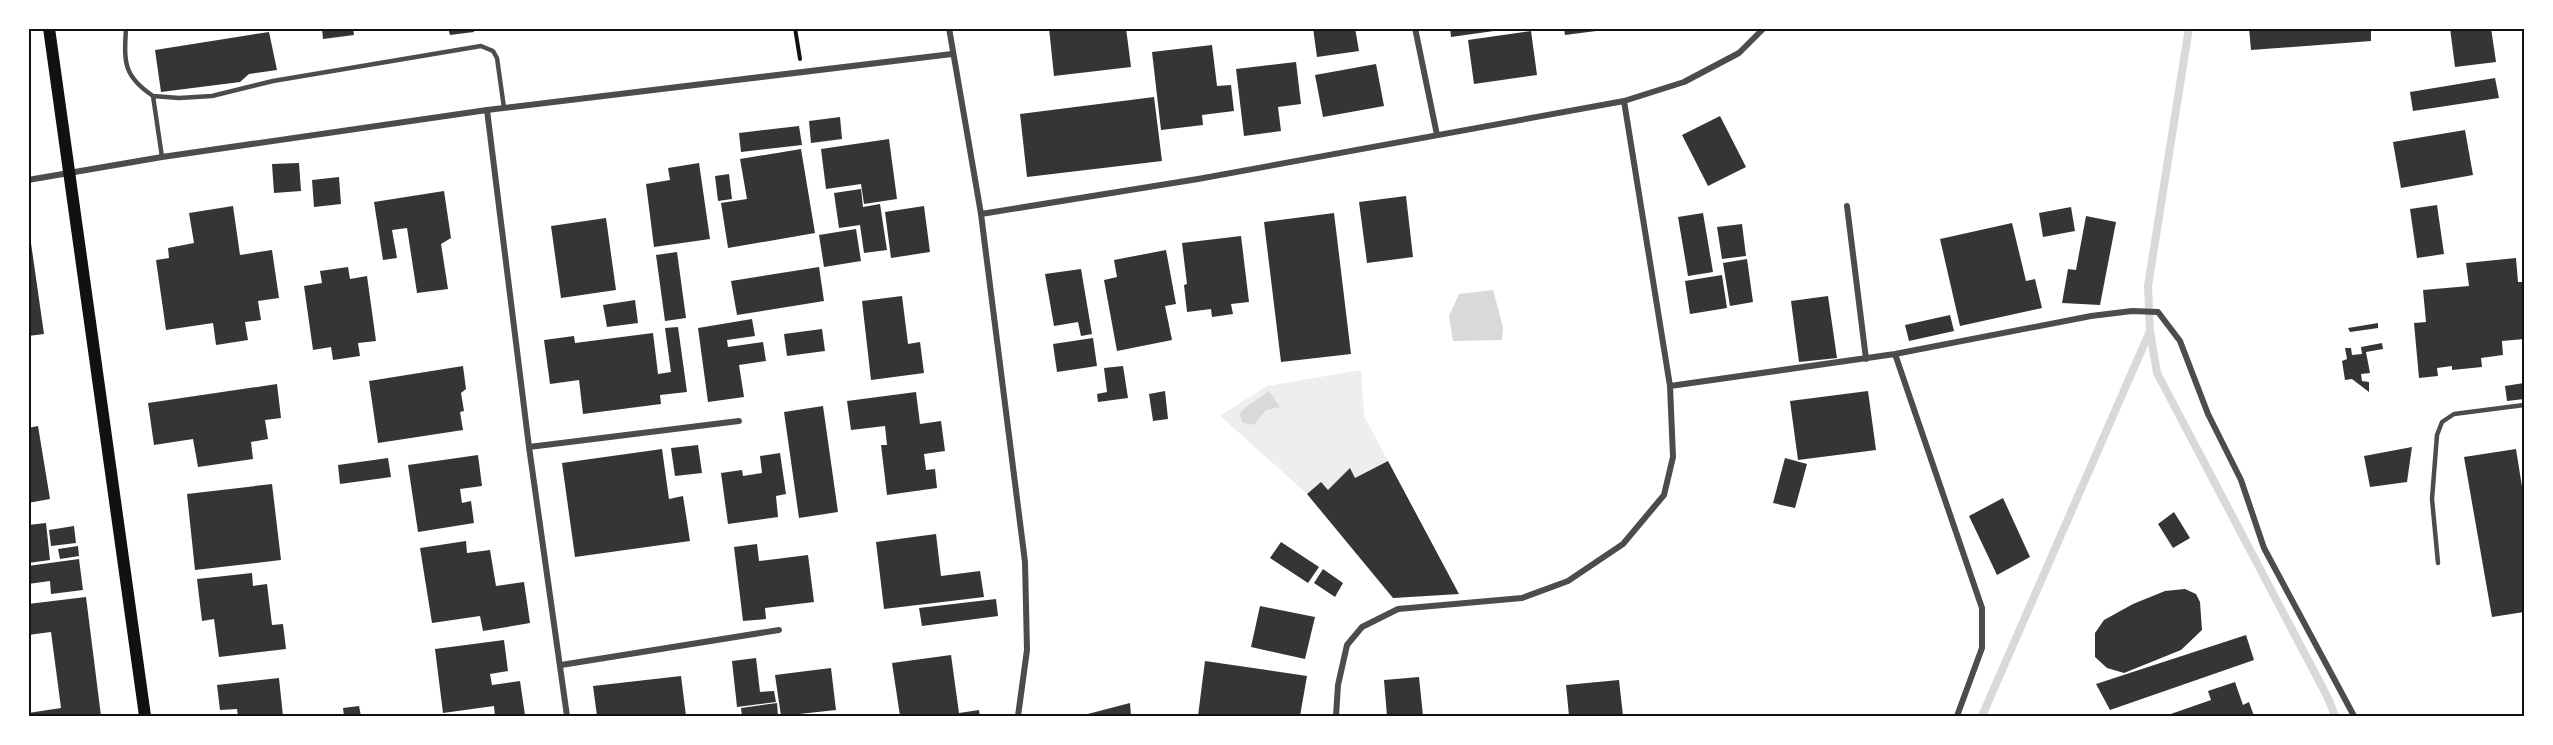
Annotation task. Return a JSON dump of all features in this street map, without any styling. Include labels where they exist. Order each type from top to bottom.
[{"type":"main road","points":[[50,28],[145,717]]},
{"type":"street","points":[[949,28],[981,214],[1025,562],[1027,650],[1018,717]]},
{"type":"street","points":[[1415,28],[1437,135]]},
{"type":"street","points":[[981,214],[1198,179],[1624,100],[1684,82],[1739,53],[1764,28]]},
{"type":"street","points":[[28,180],[162,157],[488,110],[952,54]]},
{"type":"street","points":[[1336,717],[1338,685],[1347,645],[1362,627],[1398,609],[1522,598],[1568,581],[1623,544],[1664,495],[1673,457],[1670,387],[1624,100]]},
{"type":"street","points":[[488,110],[529,447],[567,717]]},
{"type":"street","points":[[1847,206],[1866,359]]},
{"type":"street","points":[[1670,387],[1866,359],[2091,316],[2132,311],[2158,312],[2181,341],[2208,414],[2241,480],[2264,548],[2354,717]]},
{"type":"street","points":[[1895,354],[1982,608],[1982,648],[1957,717]]},
{"type":"street","points":[[529,447],[739,421]]},
{"type":"street","points":[[561,665],[779,630]]},
{"type":"lane","points":[[126,28],[124,60],[130,76],[139,87],[153,96],[180,98],[212,96],[273,81],[481,46],[493,51],[497,58],[504,108]]},
{"type":"lane","points":[[153,96],[162,157]]},
{"type":"lane","points":[[2438,563],[2432,499],[2437,435],[2442,422],[2454,414],[2524,405]]},
{"type":"path","points":[[795,28],[802,72]]},
{"type":"shaded area","points":[[1493,290],[1503,327],[1502,340],[1453,341],[1449,316],[1459,294]]},
{"type":"shaded area","points":[[1361,370],[1364,416],[1459,594],[1393,598],[1307,494],[1220,416],[1267,386]]},
{"type":"shaded area","points":[[1269,391],[1280,407],[1266,410],[1254,425],[1242,422],[1240,414],[1242,411]]},
{"type":"building","points":[[322,28],[353,28],[354,35],[323,39]]},
{"type":"building","points":[[448,28],[474,28],[474,32],[450,35]]},
{"type":"building","points":[[1049,28],[1126,28],[1131,67],[1054,76]]},
{"type":"building","points":[[1313,28],[1355,28],[1359,51],[1317,57]]},
{"type":"building","points":[[1450,28],[1501,28],[1501,30],[1451,37]]},
{"type":"building","points":[[1564,28],[1604,28],[1604,30],[1565,35]]},
{"type":"building","points":[[2249,28],[2371,28],[2371,41],[2251,50]]},
{"type":"building","points":[[2450,28],[2491,28],[2496,62],[2455,67]]},
{"type":"building","points":[[1531,31],[1537,75],[1474,84],[1468,40]]},
{"type":"building","points":[[269,32],[277,70],[249,74],[240,82],[161,92],[155,50]]},
{"type":"building","points":[[1212,45],[1217,86],[1231,85],[1234,111],[1202,115],[1203,125],[1161,130],[1152,52]]},
{"type":"building","points":[[1296,62],[1301,104],[1278,107],[1281,131],[1244,136],[1236,69]]},
{"type":"building","points":[[1376,64],[1384,106],[1323,117],[1315,75]]},
{"type":"building","points":[[2495,78],[2499,98],[2413,111],[2410,92]]},
{"type":"building","points":[[1154,97],[1162,161],[1027,177],[1020,114]]},
{"type":"building","points":[[1720,116],[1746,167],[1708,186],[1682,135]]},
{"type":"building","points":[[840,117],[842,139],[811,143],[809,121]]},
{"type":"building","points":[[799,126],[802,145],[741,152],[739,133]]},
{"type":"building","points":[[2465,130],[2473,175],[2401,188],[2393,142]]},
{"type":"building","points":[[889,139],[897,199],[864,204],[861,184],[826,189],[821,149]]},
{"type":"building","points":[[801,149],[815,233],[728,248],[721,203],[747,199],[740,159]]},
{"type":"building","points":[[299,163],[301,191],[274,193],[272,164]]},
{"type":"building","points":[[699,163],[710,239],[654,247],[646,184],[670,180],[668,168]]},
{"type":"building","points":[[729,174],[732,199],[718,201],[715,176]]},
{"type":"building","points":[[339,177],[341,204],[314,207],[312,180]]},
{"type":"building","points":[[861,189],[863,207],[880,204],[887,250],[864,253],[860,225],[839,228],[834,193]]},
{"type":"building","points":[[444,191],[451,238],[441,244],[448,289],[417,293],[407,228],[392,230],[397,258],[383,260],[374,202]]},
{"type":"building","points":[[1406,196],[1413,257],[1367,263],[1359,202]]},
{"type":"building","points":[[2437,205],[2444,254],[2417,258],[2410,209]]},
{"type":"building","points":[[233,206],[240,255],[272,250],[279,298],[258,301],[261,320],[245,322],[248,340],[216,345],[213,323],[166,330],[156,260],[169,258],[168,248],[194,243],[189,213]]},
{"type":"building","points":[[924,206],[930,252],[891,258],[885,212]]},
{"type":"building","points":[[2071,207],[2075,231],[2043,237],[2039,213]]},
{"type":"building","points":[[1334,213],[1351,354],[1281,362],[1264,222]]},
{"type":"building","points":[[1703,213],[1713,272],[1688,276],[1678,217]]},
{"type":"building","points":[[2086,216],[2116,222],[2100,305],[2062,303],[2068,269],[2076,270]]},
{"type":"building","points":[[606,218],[616,290],[561,298],[551,226]]},
{"type":"building","points":[[2012,223],[2026,281],[2035,279],[2042,308],[1960,326],[1940,239]]},
{"type":"building","points":[[1742,224],[1746,256],[1722,259],[1717,227]]},
{"type":"building","points":[[856,229],[861,261],[824,267],[819,235]]},
{"type":"building","points":[[1241,236],[1249,302],[1231,304],[1233,314],[1212,317],[1211,309],[1187,312],[1184,285],[1187,284],[1182,243]]},
{"type":"building","points":[[28,243],[31,243],[44,334],[28,336]]},
{"type":"building","points":[[1166,250],[1176,304],[1165,306],[1172,340],[1117,351],[1104,280],[1117,277],[1114,260]]},
{"type":"building","points":[[677,252],[686,318],[665,321],[656,255]]},
{"type":"building","points":[[2516,258],[2518,282],[2524,282],[2524,339],[2502,341],[2503,355],[2481,358],[2482,367],[2452,370],[2452,366],[2437,368],[2438,376],[2419,378],[2414,323],[2426,322],[2423,290],[2469,286],[2466,263]]},
{"type":"building","points":[[1747,259],[1753,302],[1730,306],[1723,263]]},
{"type":"building","points":[[348,267],[350,279],[367,276],[376,341],[358,343],[360,356],[333,360],[331,347],[313,350],[304,286],[322,283],[320,271]]},
{"type":"building","points":[[819,267],[824,301],[737,315],[731,281]]},
{"type":"building","points":[[1081,269],[1092,334],[1081,336],[1078,322],[1054,326],[1045,274]]},
{"type":"building","points":[[1722,275],[1727,308],[1690,314],[1685,281]]},
{"type":"building","points":[[902,296],[908,344],[920,342],[924,373],[871,380],[862,301]]},
{"type":"building","points":[[1828,296],[1837,358],[1799,362],[1791,301]]},
{"type":"building","points":[[635,300],[638,323],[607,327],[603,305]]},
{"type":"building","points":[[1950,315],[1954,331],[1909,341],[1905,325]]},
{"type":"building","points":[[752,319],[755,336],[727,340],[728,347],[763,342],[766,361],[739,365],[744,397],[708,402],[698,328]]},
{"type":"building","points":[[2378,323],[2378,328],[2350,332],[2348,328]]},
{"type":"building","points":[[678,327],[687,392],[660,395],[661,404],[583,414],[579,380],[550,384],[544,340],[574,336],[575,343],[653,333],[658,374],[671,372],[665,328]]},
{"type":"building","points":[[822,329],[825,351],[787,356],[784,334]]},
{"type":"building","points":[[1093,338],[1097,366],[1057,372],[1053,344]]},
{"type":"building","points":[[2382,343],[2383,349],[2366,352],[2370,373],[2361,374],[2362,381],[2369,382],[2369,392],[2352,379],[2345,380],[2342,361],[2347,359],[2345,348],[2351,348],[2352,355],[2362,354],[2361,347]]},
{"type":"building","points":[[463,366],[466,389],[461,393],[464,411],[460,412],[463,430],[378,443],[369,381]]},
{"type":"building","points":[[1123,366],[1128,398],[1098,402],[1097,394],[1107,392],[1104,368]]},
{"type":"building","points":[[2524,383],[2524,399],[2507,401],[2505,386]]},
{"type":"building","points":[[277,384],[281,418],[265,420],[268,439],[251,442],[253,459],[198,467],[193,439],[154,445],[148,403]]},
{"type":"building","points":[[1165,391],[1168,419],[1153,421],[1149,394]]},
{"type":"building","points":[[1868,391],[1876,450],[1798,460],[1790,401]]},
{"type":"building","points":[[916,392],[920,424],[941,421],[945,451],[924,454],[926,470],[935,469],[937,488],[887,495],[881,445],[887,445],[885,426],[851,430],[847,401]]},
{"type":"building","points":[[823,406],[838,512],[799,518],[784,412]]},
{"type":"building","points":[[38,426],[50,499],[28,503],[28,428]]},
{"type":"building","points":[[698,445],[702,473],[675,476],[671,448]]},
{"type":"building","points":[[2412,447],[2407,482],[2370,487],[2364,456]]},
{"type":"building","points":[[662,449],[669,499],[683,496],[690,541],[575,557],[562,463]]},
{"type":"building","points":[[2516,449],[2524,499],[2524,612],[2492,617],[2464,457]]},
{"type":"building","points":[[780,453],[786,494],[776,496],[778,517],[728,524],[721,473],[742,470],[743,476],[762,473],[760,456]]},
{"type":"building","points":[[478,455],[482,486],[460,489],[462,503],[471,501],[474,523],[418,532],[408,465]]},
{"type":"building","points":[[388,458],[391,477],[340,484],[338,465]]},
{"type":"building","points":[[1785,458],[1807,464],[1795,508],[1773,503]]},
{"type":"building","points":[[1388,461],[1459,594],[1393,598],[1307,494],[1321,482],[1328,490],[1350,468],[1355,478]]},
{"type":"building","points":[[272,484],[281,560],[195,570],[187,494]]},
{"type":"building","points":[[2003,498],[2030,557],[1997,575],[1969,516]]},
{"type":"building","points":[[2174,512],[2190,538],[2173,548],[2158,524]]},
{"type":"building","points":[[46,523],[50,560],[28,563],[28,525]]},
{"type":"building","points":[[74,526],[76,543],[51,546],[49,530]]},
{"type":"building","points":[[936,534],[941,576],[980,571],[984,597],[884,609],[876,542]]},
{"type":"building","points":[[466,541],[467,553],[490,550],[496,586],[524,582],[530,623],[483,631],[480,616],[432,623],[420,548]]},
{"type":"building","points":[[1281,542],[1319,567],[1308,583],[1270,558]]},
{"type":"building","points":[[757,544],[759,561],[808,555],[814,602],[765,608],[766,619],[743,621],[734,547]]},
{"type":"building","points":[[78,546],[79,556],[60,559],[58,549]]},
{"type":"building","points":[[79,559],[83,590],[51,594],[50,581],[28,584],[28,566]]},
{"type":"building","points":[[1323,569],[1343,583],[1335,597],[1314,583]]},
{"type":"building","points":[[252,573],[253,586],[267,584],[272,625],[283,624],[286,649],[219,657],[214,619],[202,621],[197,579]]},
{"type":"building","points":[[2185,589],[2196,594],[2200,602],[2202,630],[2181,650],[2124,673],[2107,668],[2095,657],[2095,633],[2104,620],[2133,604],[2165,591]]},
{"type":"building","points":[[86,597],[101,716],[28,716],[28,713],[61,708],[51,632],[28,635],[28,604]]},
{"type":"building","points":[[996,599],[998,616],[922,626],[919,608]]},
{"type":"building","points":[[1260,606],[1315,617],[1305,659],[1251,647]]},
{"type":"building","points":[[2246,635],[2254,660],[2110,710],[2096,684]]},
{"type":"building","points":[[504,640],[508,671],[490,674],[492,685],[520,681],[525,715],[495,716],[494,706],[443,713],[435,649]]},
{"type":"building","points":[[951,655],[959,713],[979,710],[980,716],[900,716],[892,663]]},
{"type":"building","points":[[756,658],[760,692],[774,691],[776,702],[737,707],[732,661]]},
{"type":"building","points":[[1205,661],[1307,676],[1300,716],[1198,716]]},
{"type":"building","points":[[831,668],[836,710],[781,716],[775,675]]},
{"type":"building","points":[[681,676],[686,716],[597,716],[593,686]]},
{"type":"building","points":[[1419,677],[1423,716],[1387,716],[1384,680]]},
{"type":"building","points":[[279,678],[283,716],[238,716],[237,709],[220,710],[217,685]]},
{"type":"building","points":[[1619,680],[1623,716],[1569,716],[1566,685]]},
{"type":"building","points":[[2235,682],[2243,705],[2249,702],[2254,716],[2165,716],[2211,700],[2208,691]]},
{"type":"building","points":[[777,703],[778,716],[742,716],[741,708]]},
{"type":"building","points":[[1130,703],[1131,716],[1080,716]]},
{"type":"building","points":[[359,706],[361,716],[344,716],[343,708]]},
{"type":"waterway","points":[[2189,28],[2148,286],[2150,331],[2157,373],[2328,698],[2335,716]]},
{"type":"waterway","points":[[1982,716],[2150,331]]}]
